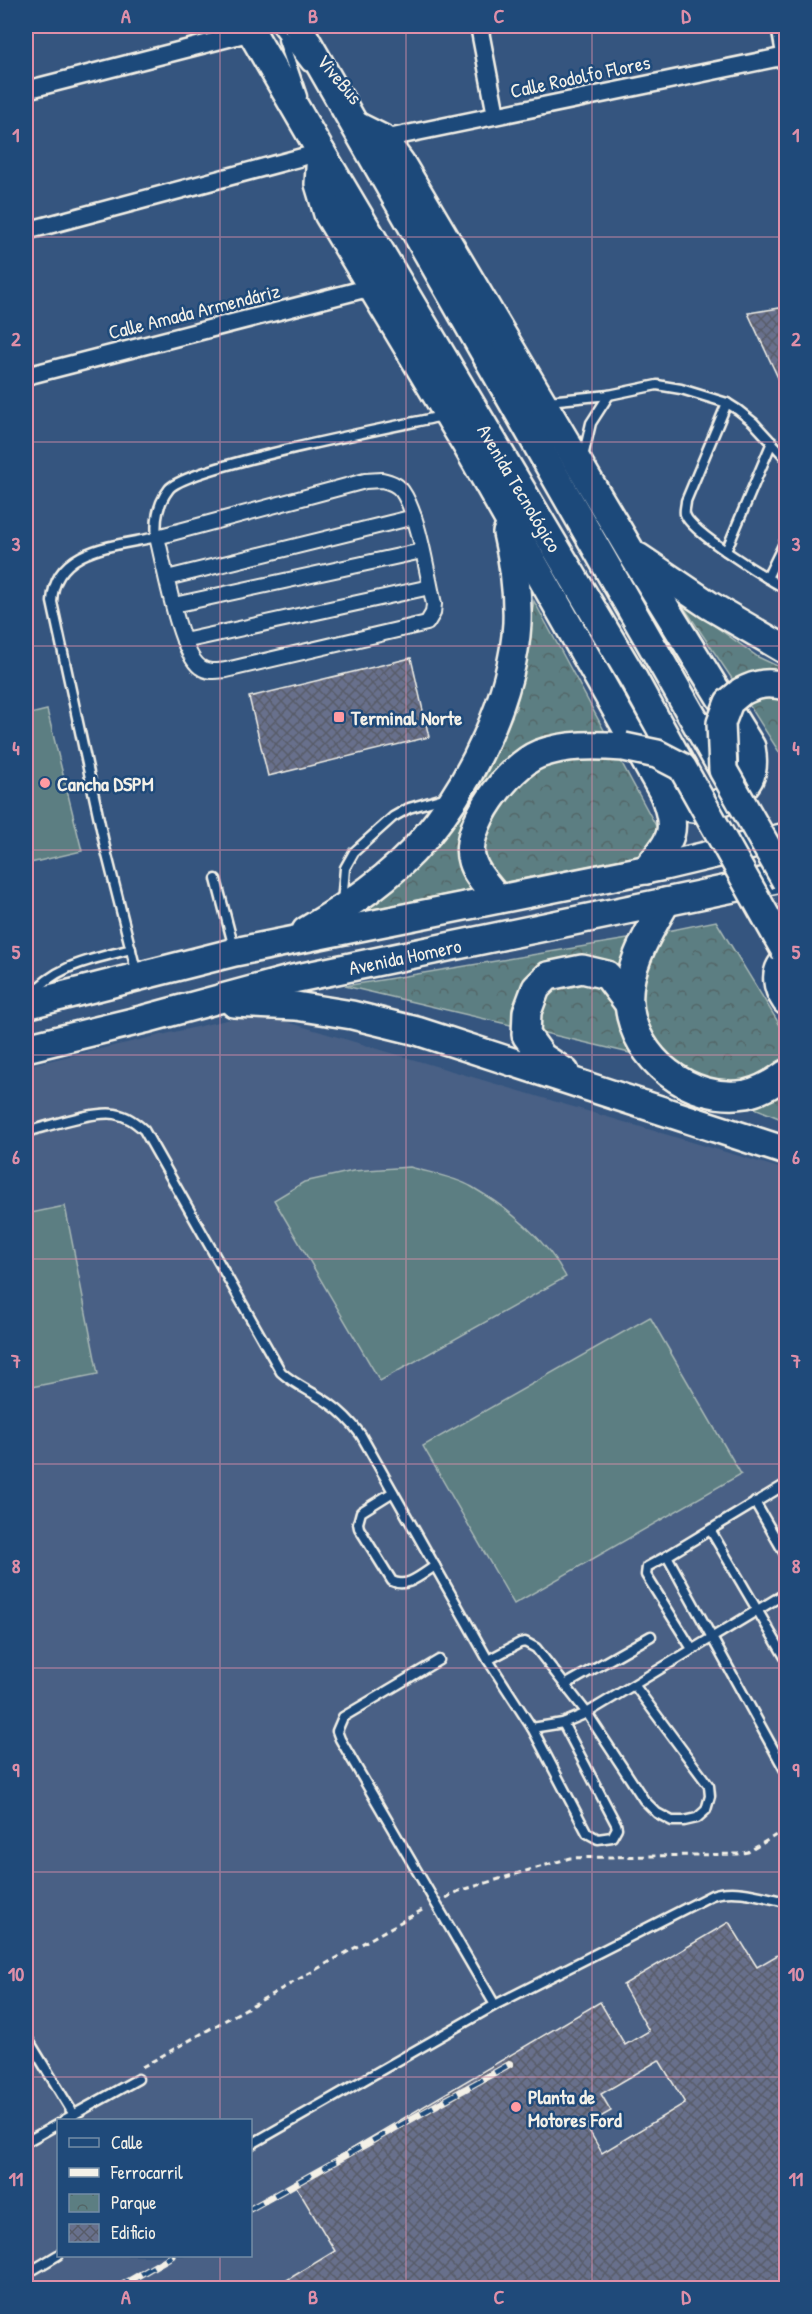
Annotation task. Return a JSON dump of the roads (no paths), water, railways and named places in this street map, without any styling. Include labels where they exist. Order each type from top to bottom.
[{"type":"main road","name":"Avenida Tecnológico","points":[[258,28],[321,152],[620,658],[786,952]]},
{"type":"main road","name":"Avenida Tecnológico","points":[[290,30],[357,126],[786,879]]},
{"type":"main road","points":[[357,126],[382,139],[400,162],[631,552],[751,747],[753,761],[749,778],[737,793],[721,802],[702,808],[687,807],[674,802],[663,792]]},
{"type":"main road","points":[[321,152],[319,184],[325,206],[449,415],[663,792],[671,812],[672,828],[668,844],[655,868]]},
{"type":"main road","points":[[289,941],[383,879],[423,840],[459,794],[491,729],[508,673],[517,625],[517,585],[502,508]]},
{"type":"main road","points":[[631,552],[709,605],[786,650]]},
{"type":"main road","points":[[723,771],[721,723],[729,702],[756,684],[786,687]]},
{"type":"main road","points":[[498,898],[471,860],[471,845],[478,818],[496,792],[516,770],[536,756],[559,748],[590,745],[624,747],[657,754],[682,767]]},
{"type":"main road","name":"Avenida Homero","points":[[26,1004],[235,952],[655,868],[786,837]]},
{"type":"main road","name":"Avenida Homero","points":[[26,1048],[364,963],[786,879]]},
{"type":"main road","points":[[675,900],[635,964],[630,988],[629,1004],[635,1031],[646,1051],[665,1072],[694,1088],[725,1095],[746,1094],[767,1087],[786,1074]]},
{"type":"main road","points":[[786,960],[778,972],[777,982],[786,1001]]},
{"type":"main road","points":[[612,1095],[572,1077],[542,1057],[526,1035],[527,1012],[536,988],[548,976],[582,969],[607,975],[629,1004]]},
{"type":"main road","points":[[137,977],[146,1019]]},
{"type":"main road","points":[[209,1003],[296,1006],[352,1015],[417,1031],[786,1151]]},
{"type":"street","points":[[479,26],[496,115]]},
{"type":"street","points":[[780,26],[786,57]]},
{"type":"street","points":[[26,90],[258,28]]},
{"type":"street","name":"Calle Rodolfo Flores","points":[[382,139],[786,57]]},
{"type":"street","points":[[26,231],[321,152]]},
{"type":"street","name":"Calle Amada Armendáriz","points":[[26,376],[372,287]]},
{"type":"street","points":[[382,480],[401,489],[414,517],[434,604],[433,613],[427,622],[212,672],[200,668],[191,658],[184,641],[157,537],[365,481],[382,480]]},
{"type":"street","points":[[167,578],[414,517]]},
{"type":"street","points":[[174,605],[422,551]]},
{"type":"street","points":[[184,641],[430,587]]},
{"type":"lane","points":[[258,28],[290,30],[321,152]]},
{"type":"lane","points":[[542,401],[609,395],[657,386],[681,389],[727,404],[753,422],[786,458]]},
{"type":"lane","points":[[581,467],[591,423],[609,395]]},
{"type":"lane","points":[[727,404],[686,501],[685,514],[690,522],[726,551],[786,589]]},
{"type":"lane","points":[[137,977],[105,847],[52,602],[52,590],[65,566],[78,557],[94,551],[157,537],[158,510],[169,488],[178,482],[204,472],[303,446],[449,415]]},
{"type":"lane","points":[[726,551],[772,442]]},
{"type":"lane","points":[[766,578],[786,539]]},
{"type":"lane","points":[[342,908],[345,868],[354,852],[393,817],[409,808],[459,794]]},
{"type":"lane","points":[[216,879],[235,952]]},
{"type":"lane","points":[[26,1004],[47,979],[57,972],[130,949]]},
{"type":"lane","points":[[26,1132],[97,1115],[114,1114],[132,1119],[144,1130],[281,1372],[292,1382],[329,1403],[347,1417],[361,1435],[488,1660],[532,1728],[587,1833],[598,1839],[612,1837],[617,1828],[616,1824],[562,1723]]},
{"type":"lane","points":[[692,1649],[646,1575],[646,1567],[711,1531],[786,1484]]},
{"type":"lane","points":[[393,1492],[361,1512],[359,1528],[392,1581],[397,1584],[407,1583],[435,1566]]},
{"type":"lane","points":[[755,1502],[786,1556]]},
{"type":"lane","points":[[711,1531],[759,1609],[786,1659]]},
{"type":"lane","points":[[667,1556],[786,1772]]},
{"type":"lane","points":[[532,1728],[562,1723],[586,1713],[635,1686],[712,1636],[786,1593]]},
{"type":"lane","points":[[565,1685],[651,1636]]},
{"type":"lane","points":[[488,1660],[520,1643],[530,1644],[536,1648],[586,1713],[644,1800],[657,1813],[672,1821],[697,1818],[706,1810],[710,1796],[709,1786],[635,1686]]},
{"type":"lane","points":[[439,1660],[343,1717],[337,1731],[495,2005]]},
{"type":"lane","points":[[252,2144],[495,2005],[712,1895],[720,1892],[738,1892],[786,1902]]},
{"type":"lane","points":[[26,2036],[74,2115]]},
{"type":"lane","points":[[67,2119],[138,2079]]},
{"type":"lane","points":[[26,2142],[57,2125]]},
{"type":"lane","points":[[26,2274],[57,2256]]},
{"type":"railway","points":[[252,2208],[510,2064]]},
{"type":"railway","points":[[117,2288],[170,2257]]},
{"type":"place","name":"Terminal Norte","points":[[339,717]]},
{"type":"place","name":"Cancha DSPM","points":[[45,783]]},
{"type":"place","name":"Planta de Motores Ford","points":[[516,2107]]}]
